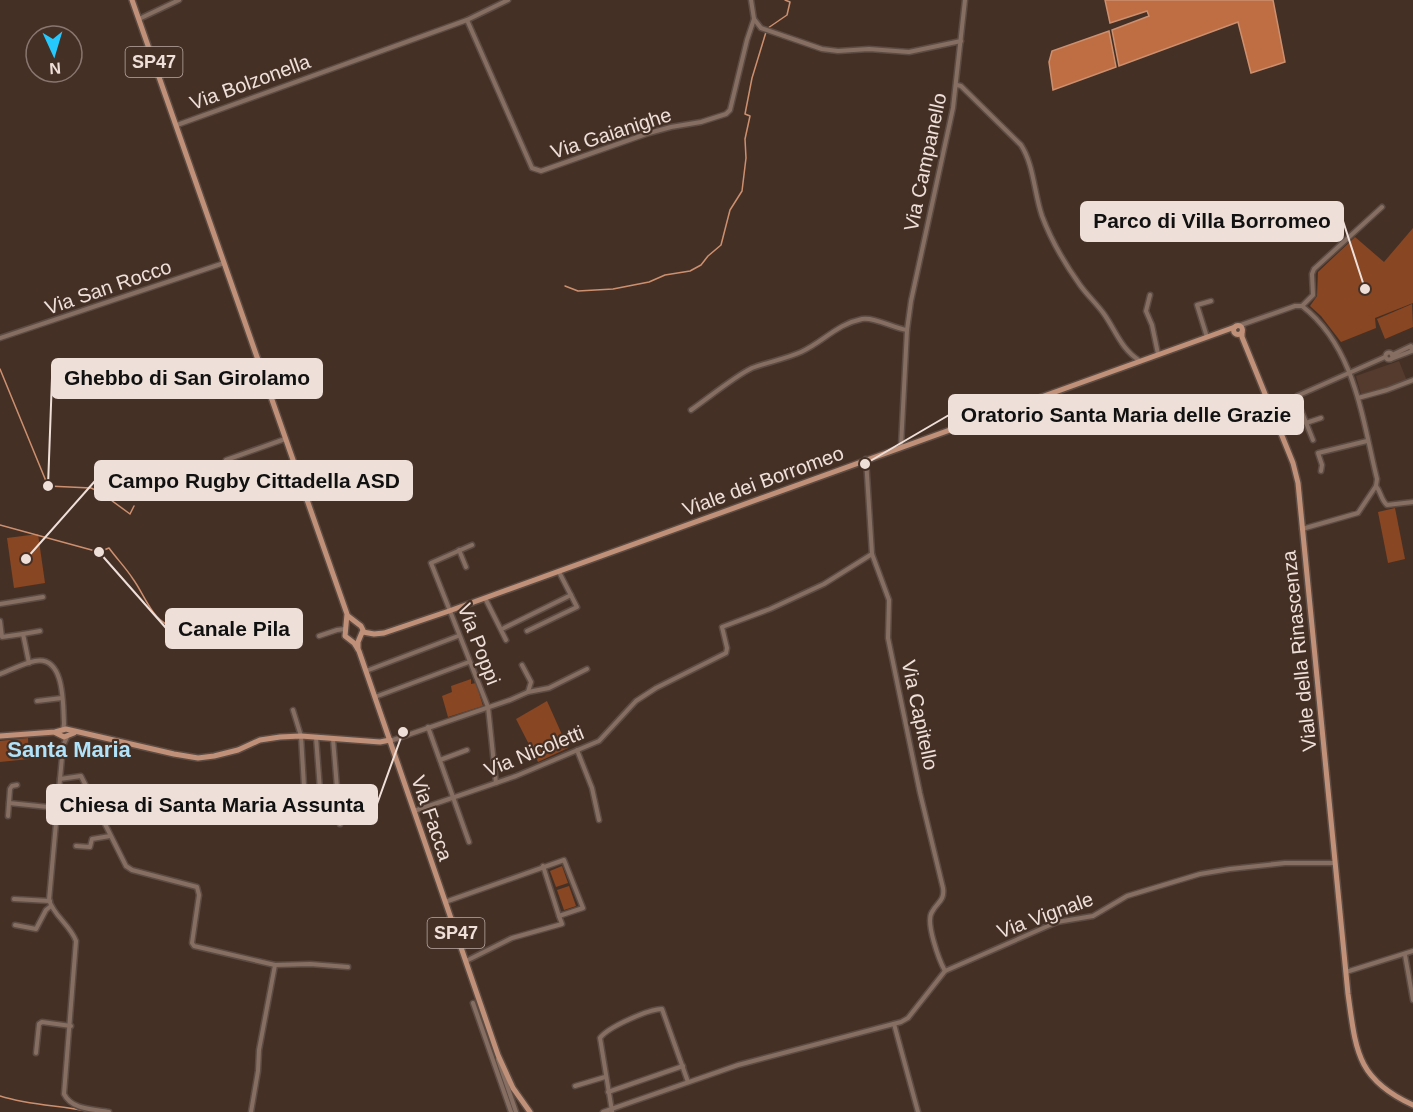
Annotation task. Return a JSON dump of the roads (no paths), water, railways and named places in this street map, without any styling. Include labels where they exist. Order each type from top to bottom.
[{"type":"main road","name":"SP47","points":[[132,0],[177,125]]},
{"type":"main road","name":"Via Bolzonella","points":[[177,125],[347,614],[345,636],[351,640]]},
{"type":"main road","name":"Viale dei Borromeo","points":[[559,571],[1158,354],[1225,331],[1240,330]]},
{"type":"main road","name":"Viale della Rinascenza","points":[[1240,330],[1293,464],[1298,483],[1355,1043],[1362,1064],[1390,1093],[1413,1105]]},
{"type":"main road","points":[[363,632],[384,633],[559,571]]},
{"type":"main road","name":"Via Bolzonella","points":[[347,614],[361,626],[363,632]]},
{"type":"main road","points":[[346,627],[355,622]]},
{"type":"main road","name":"SP47","points":[[360,638],[363,632]]},
{"type":"main road","points":[[351,640],[360,638]]},
{"type":"main road","name":"Via Facca","points":[[359,651],[360,638]]},
{"type":"main road","name":"Via Facca","points":[[351,640],[359,651],[375,696],[498,1055],[513,1089],[530,1112]]},
{"type":"main road","points":[[0,736],[76,732],[198,758],[237,750],[260,740],[280,737],[390,741]]},
{"type":"main road","points":[[376,741],[387,733]]},
{"type":"street","points":[[139,19],[179,0]]},
{"type":"street","name":"Via Bolzonella","points":[[177,125],[467,20],[508,0]]},
{"type":"street","points":[[751,0],[754,19],[761,28],[822,49],[909,52],[961,41]]},
{"type":"street","name":"Via Campanello","points":[[901,446],[907,330],[911,301],[957,85],[965,0]]},
{"type":"street","name":"Via Gaianighe","points":[[467,20],[532,168],[541,171],[650,133],[726,114],[732,104],[754,19]]},
{"type":"street","points":[[957,85],[1021,145],[1027,154],[1043,218],[1060,253],[1082,287],[1104,314],[1123,346],[1140,361]]},
{"type":"street","points":[[1240,330],[1295,306],[1302,306],[1313,295],[1314,269],[1382,207]]},
{"type":"street","name":"Via San Rocco","points":[[0,338],[225,263]]},
{"type":"street","points":[[1149,296],[1146,311],[1152,325],[1158,354]]},
{"type":"street","points":[[1207,337],[1197,305],[1210,301]]},
{"type":"street","points":[[1302,306],[1331,335],[1350,374],[1377,479],[1376,486],[1358,513],[1302,529]]},
{"type":"street","points":[[691,410],[751,369],[802,351],[836,328],[848,323],[863,319],[873,320],[893,328],[907,330]]},
{"type":"street","points":[[1411,346],[1412,351],[1391,357],[1411,346]]},
{"type":"street","points":[[1313,440],[1297,396],[1350,374],[1389,353],[1391,357]]},
{"type":"street","points":[[1358,398],[1413,380]]},
{"type":"street","points":[[1306,423],[1322,418]]},
{"type":"street","points":[[226,460],[285,439]]},
{"type":"street","points":[[1321,471],[1322,465],[1318,453],[1368,441]]},
{"type":"street","name":"Via Capitello","points":[[867,459],[872,554],[889,600],[888,638],[920,793],[944,888],[943,900],[931,913],[929,922],[945,971]]},
{"type":"street","points":[[230,493],[296,470]]},
{"type":"street","points":[[1376,486],[1383,502],[1387,505],[1413,502]]},
{"type":"street","name":"Via Poppi","points":[[472,545],[430,563],[488,707],[496,783]]},
{"type":"street","points":[[459,550],[466,567]]},
{"type":"street","name":"Via Nicoletti","points":[[414,811],[496,783],[604,737],[636,701],[726,653],[722,627],[770,609],[824,584],[872,554]]},
{"type":"street","points":[[527,631],[578,607],[559,571]]},
{"type":"street","points":[[504,628],[571,595]]},
{"type":"street","points":[[0,604],[43,597]]},
{"type":"street","points":[[485,598],[506,640]]},
{"type":"street","points":[[0,621],[1,637],[40,631]]},
{"type":"street","points":[[319,636],[346,627]]},
{"type":"street","points":[[23,634],[29,663]]},
{"type":"street","points":[[366,671],[458,636]]},
{"type":"street","points":[[0,674],[29,663],[45,661],[55,668],[60,677],[62,698],[64,733],[50,904],[36,929],[15,925]]},
{"type":"street","points":[[375,696],[469,662]]},
{"type":"street","points":[[522,665],[531,682],[528,692]]},
{"type":"street","points":[[390,741],[528,692],[549,688],[587,669]]},
{"type":"street","points":[[37,701],[62,698]]},
{"type":"street","points":[[293,710],[301,736],[305,803]]},
{"type":"street","points":[[428,727],[469,842]]},
{"type":"street","points":[[316,737],[320,790]]},
{"type":"street","points":[[333,739],[340,825]]},
{"type":"street","points":[[440,760],[467,750]]},
{"type":"street","points":[[577,750],[592,788],[599,820]]},
{"type":"street","points":[[60,779],[81,776],[126,866],[132,870],[197,887],[199,895],[192,943],[194,946],[275,965],[310,964],[348,967]]},
{"type":"street","points":[[8,816],[10,789],[17,785]]},
{"type":"street","points":[[9,803],[58,808]]},
{"type":"street","points":[[76,846],[90,847],[93,839],[110,836]]},
{"type":"street","points":[[445,902],[562,860],[566,861],[583,908],[559,916]]},
{"type":"street","name":"Via Vignale","points":[[894,1024],[908,1018],[945,971],[1057,922],[1093,916],[1127,896],[1200,874],[1285,863],[1335,863]]},
{"type":"street","points":[[465,961],[512,938],[562,924],[543,866]]},
{"type":"street","points":[[14,899],[50,904],[66,923],[76,941],[64,1094],[68,1101],[76,1106],[109,1112]]},
{"type":"street","points":[[1346,972],[1413,951]]},
{"type":"street","points":[[1405,955],[1413,1000]]},
{"type":"street","points":[[251,1112],[259,1050],[275,965]]},
{"type":"street","points":[[473,1003],[511,1112]]},
{"type":"street","points":[[612,1111],[600,1042],[603,1033],[659,1008],[664,1011],[688,1082]]},
{"type":"street","points":[[36,1053],[39,1024],[42,1022],[71,1026]]},
{"type":"street","points":[[603,1112],[612,1111],[616,1107],[771,1055],[894,1024],[918,1112]]},
{"type":"street","points":[[498,1055],[516,1112]]},
{"type":"street","points":[[608,1092],[683,1066]]},
{"type":"street","points":[[575,1086],[605,1077]]},
{"type":"waterway","points":[[768,28],[787,15],[790,2],[785,0]]},
{"type":"waterway","points":[[565,286],[578,291],[613,289],[649,282],[665,275],[690,271],[701,265],[721,245],[730,210],[742,191],[746,158],[745,139],[750,116],[745,114],[752,78],[766,32]]},
{"type":"waterway","points":[[0,369],[48,486],[91,488],[130,514],[134,506]]},
{"type":"waterway","points":[[0,525],[99,552],[109,548],[137,585],[152,611],[168,625],[174,641]]},
{"type":"waterway","points":[[0,1096],[23,1102],[92,1112]]},
{"type":"place","name":"Parco di Villa Borromeo","points":[[1365,289]]},
{"type":"place","name":"Oratorio Santa Maria delle Grazie","points":[[865,464]]},
{"type":"place","name":"Ghebbo di San Girolamo","points":[[48,486]]},
{"type":"place","name":"Canale Pila","points":[[99,552]]},
{"type":"place","name":"Campo Rugby Cittadella ASD","points":[[26,559]]},
{"type":"place","name":"Chiesa di Santa Maria Assunta","points":[[403,732]]},
{"type":"district","name":"Santa Maria","points":[[69,749]]}]
